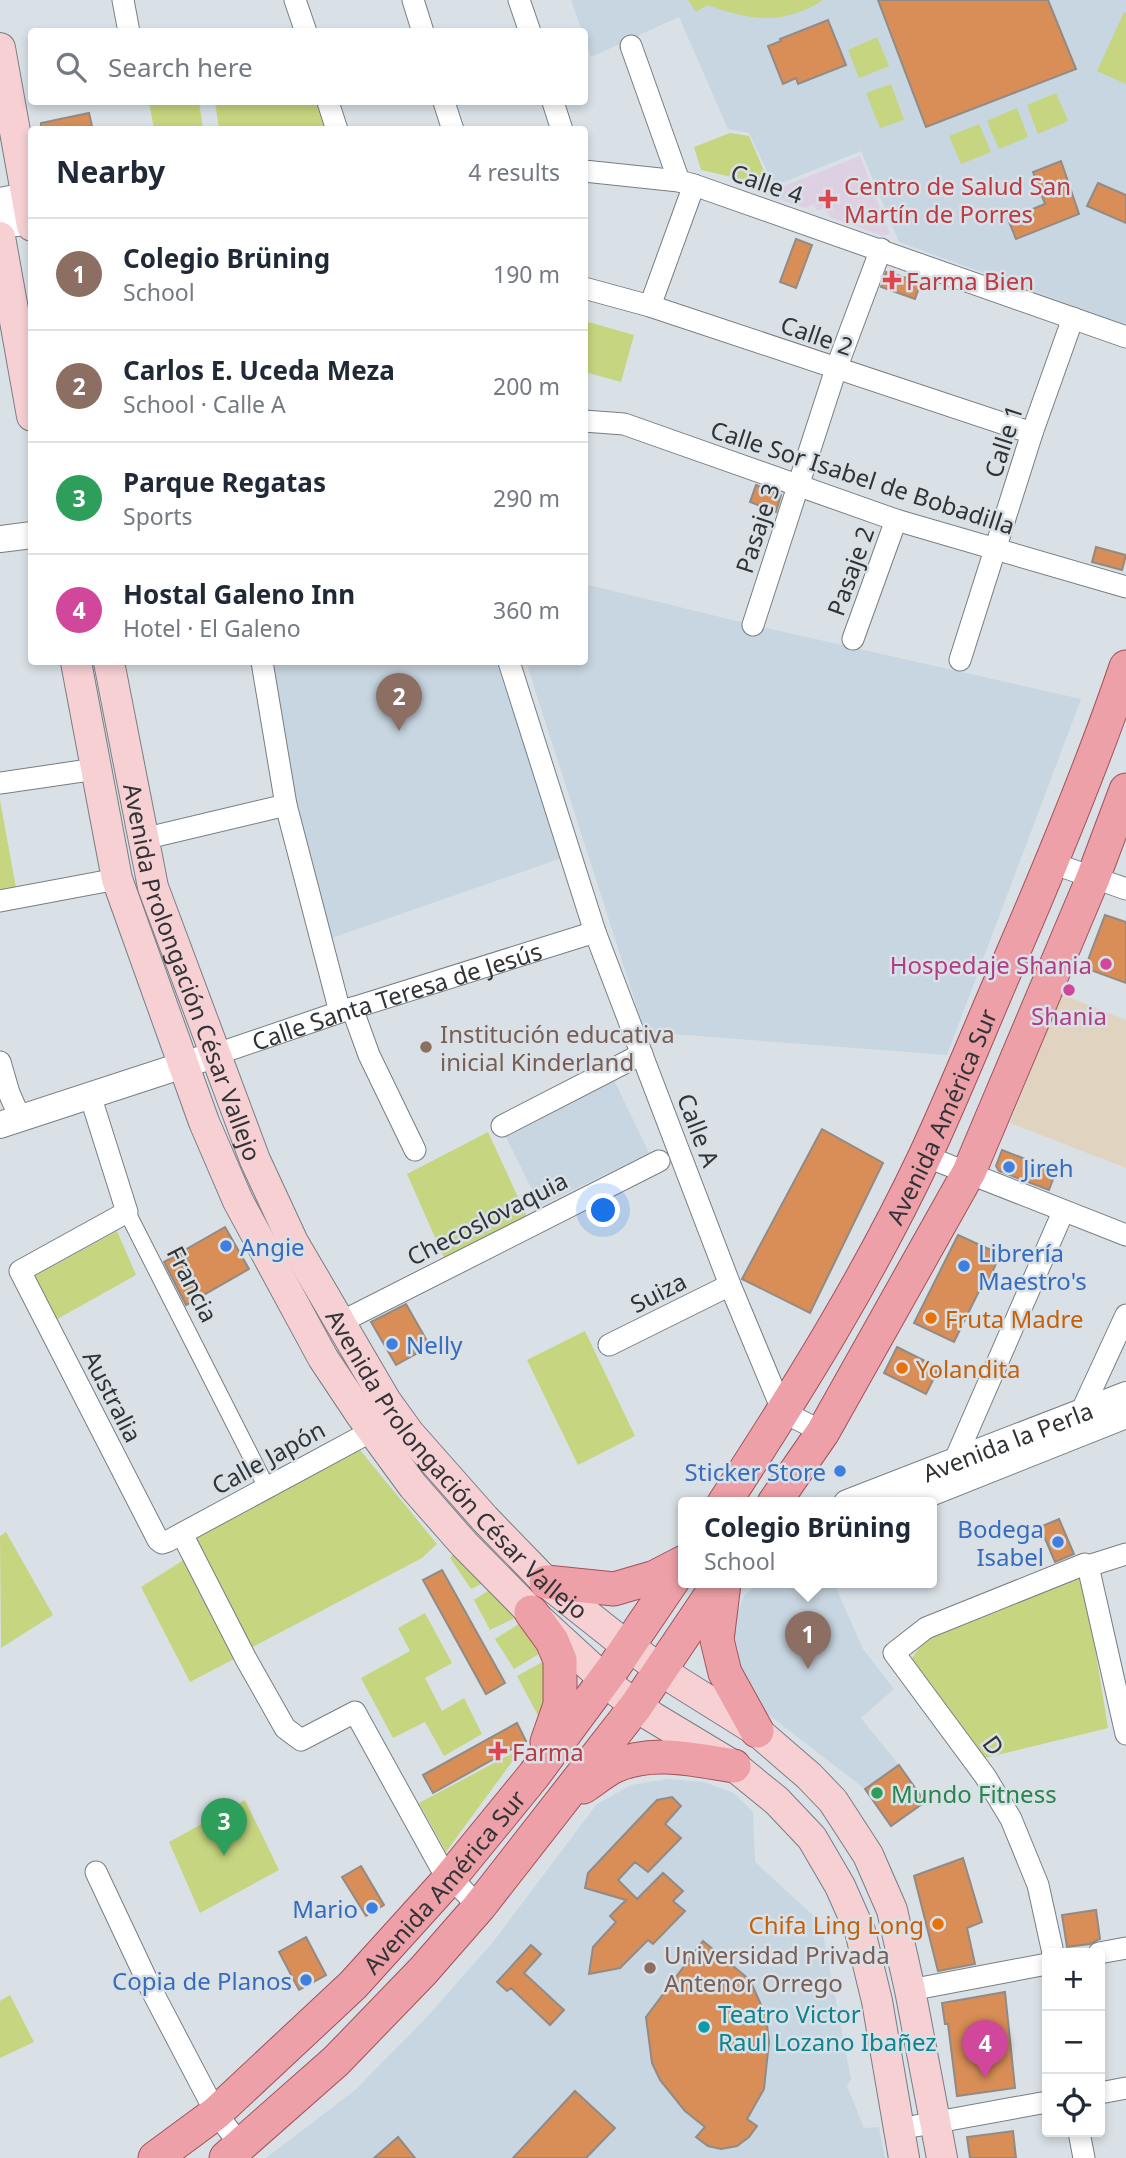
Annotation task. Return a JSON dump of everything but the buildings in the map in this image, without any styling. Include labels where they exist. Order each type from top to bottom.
[{"type":"main road","points":[[0,48],[22,211]]},
{"type":"main road","points":[[0,237],[28,394]]},
{"type":"main road","name":"Avenida Prolongación César Vallejo","points":[[77,665],[117,879],[183,1065],[238,1201],[323,1358],[361,1415],[409,1433],[485,1519],[546,1582],[661,1670],[757,1731],[809,1776],[833,1801],[868,1855],[892,1910],[942,2158]]},
{"type":"main road","name":"Avenida Prolongación César Vallejo","points":[[110,665],[153,887],[255,1160],[293,1242],[386,1401],[386,1423],[413,1486],[464,1544],[603,1680],[636,1706],[734,1766],[777,1801],[812,1838],[840,1886],[860,1931],[877,2001],[904,2158]]},
{"type":"main road","name":"Avenida América Sur","points":[[728,1497],[783,1412],[861,1278],[925,1156],[1052,863],[1108,721],[1126,667]]},
{"type":"main road","name":"Avenida América Sur","points":[[786,1496],[969,1172],[1093,878],[1126,790]]},
{"type":"main road","points":[[546,1582],[614,1589],[655,1577],[678,1566]]},
{"type":"main road","name":"Avenida América Sur","points":[[155,2158],[216,2113],[353,1984],[449,1879],[534,1775],[678,1572]]},
{"type":"main road","name":"Avenida América Sur","points":[[234,2152],[337,2061],[423,1971],[479,1907],[636,1706],[718,1588]]},
{"type":"main road","points":[[557,1809],[603,1774],[627,1761],[668,1757],[734,1766],[757,1731],[725,1673],[717,1640],[721,1588]]},
{"type":"main road","points":[[531,1612],[552,1641],[560,1660],[557,1718],[534,1775]]},
{"type":"street","points":[[123,0],[129,28]]},
{"type":"street","points":[[295,0],[303,28]]},
{"type":"street","points":[[413,0],[422,28]]},
{"type":"street","points":[[519,0],[529,28]]},
{"type":"street","points":[[631,46],[687,183],[650,306]]},
{"type":"street","points":[[329,105],[336,126]]},
{"type":"street","points":[[445,105],[452,126]]},
{"type":"street","points":[[554,105],[561,126]]},
{"type":"street","name":"Calle 4","points":[[588,171],[687,183],[1126,337]]},
{"type":"street","points":[[0,225],[22,211]]},
{"type":"street","name":"Pasaje 3","points":[[752,625],[836,369],[881,249]]},
{"type":"street","name":"Calle 2","points":[[588,289],[650,306],[1032,433]]},
{"type":"street","name":"Calle 1","points":[[960,660],[1032,433],[1073,318]]},
{"type":"street","name":"Calle Sor Isabel de Bobadilla","points":[[588,421],[624,424],[798,488],[896,520],[1126,587]]},
{"type":"street","name":"Pasaje 2","points":[[853,639],[896,520]]},
{"type":"street","points":[[0,539],[28,536]]},
{"type":"street","points":[[262,665],[286,805],[346,1010],[415,1150]]},
{"type":"street","name":"Calle A","points":[[510,665],[596,932],[730,1285],[783,1412]]},
{"type":"street","points":[[0,783],[96,769]]},
{"type":"street","points":[[143,839],[286,805]]},
{"type":"street","points":[[1052,863],[1126,889]]},
{"type":"street","points":[[0,901],[117,879]]},
{"type":"street","name":"Calle Santa Teresa de Jesús","points":[[10,1121],[346,1010],[596,932]]},
{"type":"street","points":[[502,1126],[642,1054]]},
{"type":"street","points":[[0,1062],[9,1093],[10,1121]]},
{"type":"street","name":"Francia","points":[[90,1095],[127,1212],[267,1488]]},
{"type":"street","points":[[925,1156],[1126,1236]]},
{"type":"street","name":"Checoslovaquia","points":[[339,1323],[659,1161]]},
{"type":"street","name":"Australia","points":[[127,1212],[20,1271],[158,1540],[162,1543]]},
{"type":"street","points":[[954,1462],[1063,1212]]},
{"type":"street","name":"Suiza","points":[[609,1345],[730,1285]]},
{"type":"street","points":[[1067,1438],[1082,1413],[1126,1315]]},
{"type":"street","name":"Avenida la Perla","points":[[863,1497],[1126,1395]]},
{"type":"street","points":[[783,1412],[823,1432]]},
{"type":"street","name":"Avenida la Perla","points":[[920,1497],[1126,1415]]},
{"type":"street","name":"Calle Japón","points":[[162,1543],[386,1423]]},
{"type":"street","points":[[182,1534],[285,1728],[301,1740],[355,1712],[440,1866],[449,1879],[479,1907]]},
{"type":"street","points":[[1126,1554],[1088,1566],[1126,1734]]},
{"type":"street","name":"D","points":[[1052,1948],[1038,1885],[1012,1819],[985,1776],[894,1655],[926,1628],[1085,1564],[1088,1566]]},
{"type":"street","points":[[96,1872],[152,1991],[234,2152]]},
{"type":"street","points":[[1105,1952],[1126,1948]]},
{"type":"street","points":[[910,1990],[1042,1965]]},
{"type":"street","points":[[1105,2092],[1126,2088]]},
{"type":"street","points":[[899,2129],[935,2120],[1042,2103]]},
{"type":"street","points":[[1080,2137],[1084,2158]]},
{"type":"shaded area","points":[[571,0],[1126,0],[1126,325],[899,242],[861,151],[774,186],[749,133],[728,129],[679,17],[591,57],[588,28],[581,28]]},
{"type":"shaded area","name":"Centro de Salud San Martín de Porres","points":[[860,156],[890,234],[883,236],[830,217],[825,208],[817,211],[814,204],[805,208],[764,194]]},
{"type":"shaded area","points":[[588,585],[1081,699],[947,1055],[645,1032],[527,665],[588,665]]},
{"type":"shaded area","points":[[267,665],[497,665],[562,858],[326,940],[290,801]]},
{"type":"shaded area","points":[[1061,994],[1126,1020],[1126,1168],[1010,1123]]},
{"type":"shaded area","points":[[614,1080],[649,1153],[540,1206],[504,1133]]},
{"type":"shaded area","points":[[753,1588],[836,1588],[863,1649],[894,1689],[861,1718],[899,1765],[865,1789],[749,1697],[730,1649],[733,1623],[744,1596]]},
{"type":"shaded area","name":"Universidad Privada Antenor Orrego","points":[[668,1779],[704,1782],[734,1793],[753,1812],[755,1862],[816,1918],[822,1929],[851,2079],[847,2086],[864,2128],[879,2127],[885,2158],[266,2158],[354,2091],[426,2018],[493,1942],[597,1804],[631,1785]]},
{"type":"green space","points":[[688,0],[823,0],[794,14],[766,18],[738,14],[707,5],[696,12]]},
{"type":"green space","points":[[1124,12],[1126,13],[1126,84],[1097,71]]},
{"type":"green space","points":[[877,37],[889,66],[859,78],[848,50]]},
{"type":"green space","points":[[891,84],[904,120],[880,128],[866,93]]},
{"type":"green space","points":[[1056,93],[1068,121],[1038,134],[1027,105]]},
{"type":"green space","points":[[150,105],[199,105],[203,126],[153,126]]},
{"type":"green space","points":[[215,105],[320,105],[327,126],[219,126]]},
{"type":"green space","points":[[1017,108],[1028,137],[999,149],[987,121]]},
{"type":"green space","points":[[979,124],[991,152],[961,164],[949,136]]},
{"type":"green space","points":[[730,133],[749,136],[767,178],[767,185],[701,170],[694,147]]},
{"type":"green space","points":[[588,322],[634,335],[621,382],[588,373]]},
{"type":"green space","points":[[0,800],[16,888],[0,889]]},
{"type":"green space","points":[[488,1132],[528,1219],[445,1260],[407,1174]]},
{"type":"green space","points":[[117,1231],[136,1275],[52,1322],[28,1280]]},
{"type":"green space","points":[[585,1331],[635,1436],[578,1465],[527,1360]]},
{"type":"green space","points":[[360,1450],[437,1544],[422,1558],[247,1650],[188,1536]]},
{"type":"green space","points":[[6,1532],[53,1615],[1,1648],[0,1536]]},
{"type":"green space","points":[[455,1553],[483,1583],[471,1589],[450,1558]]},
{"type":"green space","points":[[185,1559],[236,1658],[190,1682],[141,1587]]},
{"type":"green space","points":[[1083,1573],[1108,1728],[977,1760],[909,1662],[928,1636]]},
{"type":"green space","points":[[489,1590],[517,1617],[490,1630],[474,1600]]},
{"type":"green space","points":[[425,1613],[452,1663],[425,1678],[442,1711],[464,1698],[482,1734],[444,1756],[425,1722],[393,1738],[361,1678],[410,1651],[398,1628]]},
{"type":"green space","points":[[525,1620],[544,1651],[514,1669],[495,1639]]},
{"type":"green space","points":[[546,1660],[544,1727],[517,1676]]},
{"type":"green space","points":[[522,1748],[446,1852],[419,1803]]},
{"type":"green space","points":[[245,1800],[279,1870],[200,1913],[169,1842]]},
{"type":"green space","points":[[10,1995],[34,2042],[0,2058],[0,2001]]},
{"type":"place","name":"Centro de Salud San Martín de Porres","points":[[828,199]]},
{"type":"place","name":"Farma Bien","points":[[892,280]]},
{"type":"place","name":"Carlos E. Uceda Meza","points":[[399,731]]},
{"type":"place","name":"Hospedaje Shania","points":[[1106,964]]},
{"type":"place","name":"Shania","points":[[1069,990]]},
{"type":"place","name":"Institución educativa inicial Kinderland","points":[[426,1047]]},
{"type":"place","name":"Jireh","points":[[1009,1167]]},
{"type":"place","name":"Angie","points":[[226,1246]]},
{"type":"place","name":"Librería Maestro's","points":[[964,1266]]},
{"type":"place","name":"Fruta Madre","points":[[931,1318]]},
{"type":"place","name":"Nelly","points":[[392,1344]]},
{"type":"place","name":"Yolandita","points":[[902,1368]]},
{"type":"place","name":"Sticker Store","points":[[840,1471]]},
{"type":"place","name":"Bodega Isabel","points":[[1058,1542]]},
{"type":"place","name":"Colegio Brüning","points":[[808,1669]]},
{"type":"place","name":"Farma","points":[[498,1751]]},
{"type":"place","name":"Mundo Fitness","points":[[877,1793]]},
{"type":"place","name":"Parque Regatas","points":[[224,1856]]},
{"type":"place","name":"Mario","points":[[372,1908]]},
{"type":"place","name":"Chifa Ling Long","points":[[938,1924]]},
{"type":"place","name":"Universidad Privada Antenor Orrego","points":[[650,1968]]},
{"type":"place","name":"Copia de Planos","points":[[306,1980]]},
{"type":"place","name":"Teatro Victor Raul Lozano Ibañez","points":[[704,2027]]},
{"type":"place","name":"Hostal Galeno Inn","points":[[985,2078]]}]
